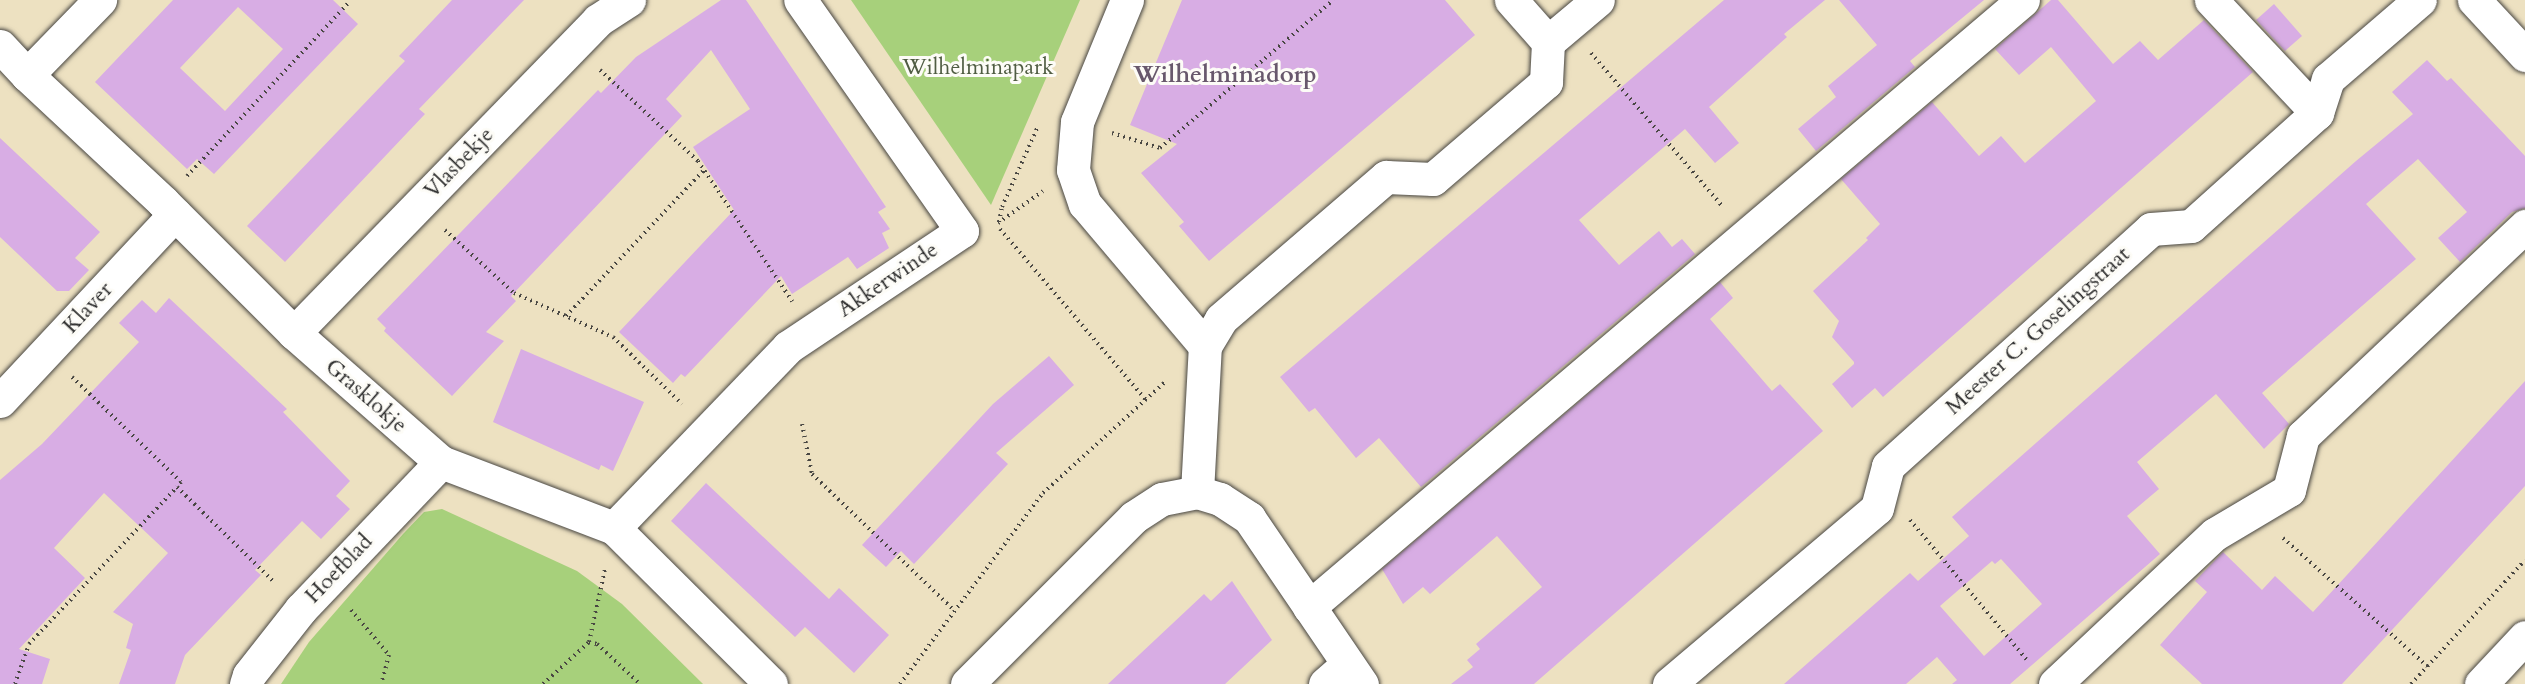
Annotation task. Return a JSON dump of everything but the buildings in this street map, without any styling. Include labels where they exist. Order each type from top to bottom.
[{"type":"street","points":[[27,75],[100,0]]},
{"type":"street","name":"Vlasbekje","points":[[294,333],[598,20],[628,0]]},
{"type":"street","name":"Akkerwinde","points":[[614,528],[788,347],[962,231],[800,0]]},
{"type":"street","points":[[1127,0],[1077,122],[1073,170],[1084,204],[1205,346]]},
{"type":"street","points":[[1511,0],[1558,34]]},
{"type":"street","points":[[1197,492],[1205,346],[1221,319],[1386,177],[1433,179],[1546,82],[1558,34],[1598,0]]},
{"type":"street","points":[[1309,607],[2023,0]]},
{"type":"street","points":[[2211,0],[2317,113],[2328,79],[2420,0]]},
{"type":"street","points":[[2474,0],[2525,55]]},
{"type":"street","name":"Grasklokje","points":[[0,46],[27,75],[169,208],[294,333],[441,462],[614,528],[771,684]]},
{"type":"street","name":"Meester C. Goselingstraat","points":[[1669,684],[1877,508],[1888,466],[2151,229],[2191,226],[2317,113]]},
{"type":"street","name":"Klaver","points":[[0,401],[46,352],[169,208]]},
{"type":"street","points":[[2043,675],[2215,534],[2289,490],[2303,436],[2525,226]]},
{"type":"street","name":"Hoefblad","points":[[246,684],[249,675],[301,609],[441,462]]},
{"type":"street","points":[[967,684],[1134,517],[1162,499],[1197,492],[1220,498],[1249,518],[1309,607],[1345,677]]},
{"type":"street","points":[[2481,684],[2525,637]]},
{"type":"path","points":[[1077,122],[1160,148],[1333,0]]},
{"type":"path","points":[[169,208],[350,2]]},
{"type":"path","points":[[1558,34],[1747,235]]},
{"type":"path","points":[[574,45],[698,161],[812,331]]},
{"type":"path","points":[[566,316],[704,170]]},
{"type":"path","points":[[900,684],[1043,493],[1146,400],[1001,232],[999,223],[1073,170]]},
{"type":"path","points":[[418,205],[514,293],[613,337],[708,430]]},
{"type":"path","points":[[15,684],[29,644],[182,482],[46,352]]},
{"type":"path","points":[[802,424],[812,474],[954,610]]},
{"type":"path","points":[[1883,487],[2043,675]]},
{"type":"path","points":[[177,488],[301,609]]},
{"type":"path","points":[[2253,511],[2427,666]]},
{"type":"path","points":[[543,684],[590,642],[614,528]]},
{"type":"path","points":[[2411,684],[2525,560]]},
{"type":"path","points":[[324,585],[361,619],[389,655],[381,684]]},
{"type":"path","points":[[590,642],[597,644],[640,684]]},
{"type":"green space","name":"Wilhelminapark","points":[[851,0],[1080,0],[991,205]]},
{"type":"green space","points":[[442,509],[577,571],[622,604],[703,684],[281,684],[309,642],[403,534],[424,512]]},
{"type":"district","name":"Wilhelminadorp","points":[[1225,75]]}]
